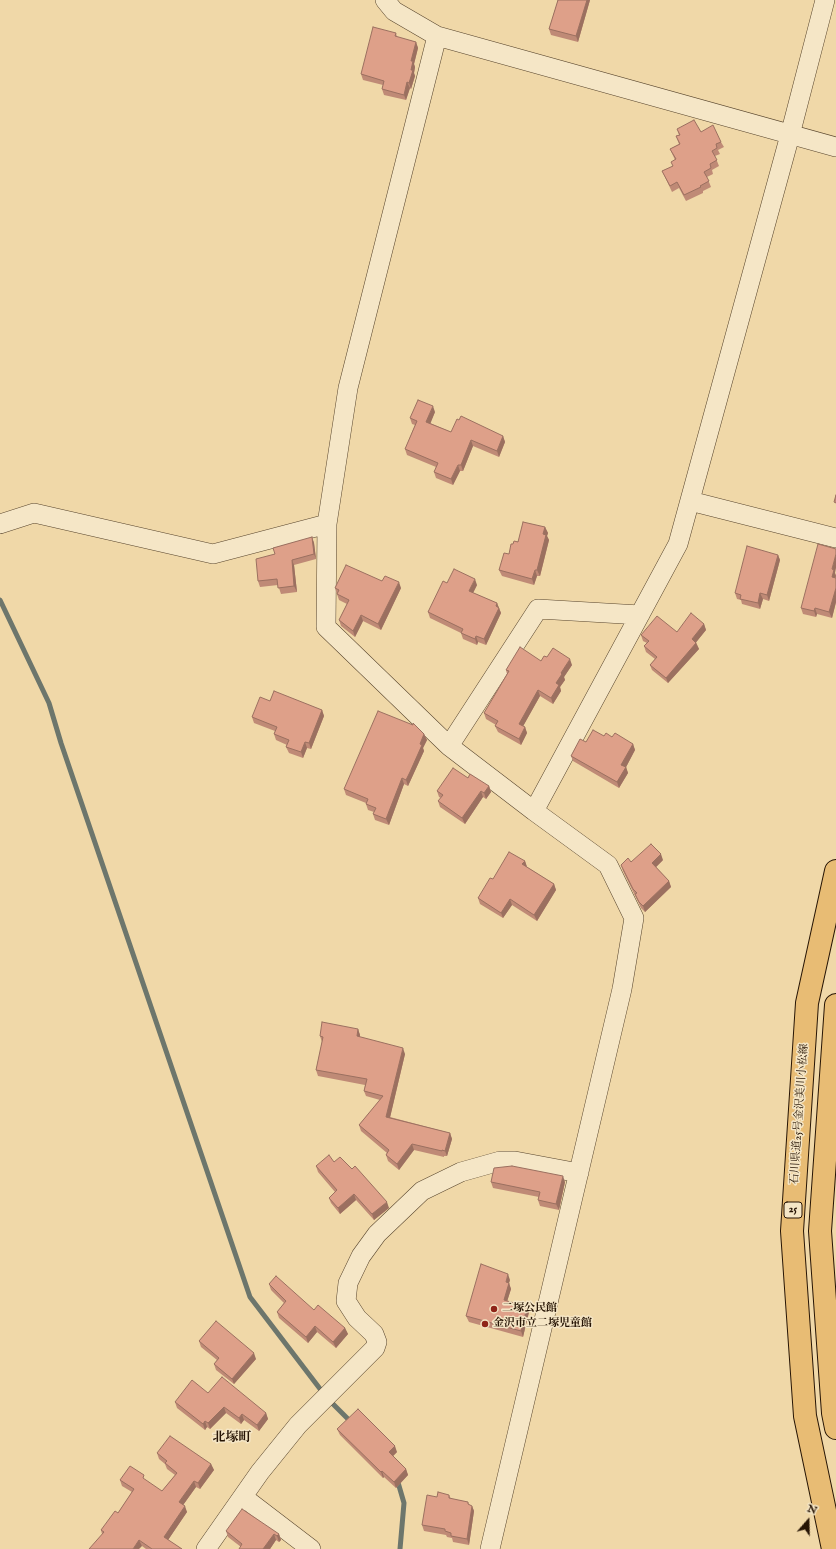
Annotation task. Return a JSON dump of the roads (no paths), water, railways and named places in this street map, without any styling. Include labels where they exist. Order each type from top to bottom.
[{"type":"main road","name":"石川県道25号金沢美川小松線","points":[[833,1549],[805,1416],[792,1231],[807,1003],[836,871]]},
{"type":"main road","points":[[836,1004],[820,1231],[833,1413],[836,1428]]},
{"type":"street","points":[[385,0],[394,11],[437,36],[836,147]]},
{"type":"street","points":[[534,811],[678,544],[790,135],[825,0]]},
{"type":"street","points":[[437,36],[348,388],[327,524],[326,627],[449,746],[608,865],[634,918],[622,989],[490,1549]]},
{"type":"street","points":[[690,501],[836,538]]},
{"type":"street","points":[[0,524],[34,514],[213,554],[327,524]]},
{"type":"street","points":[[449,746],[538,609],[640,615]]},
{"type":"street","points":[[206,1549],[260,1472],[298,1425],[375,1348],[377,1342],[374,1334],[357,1318],[346,1302],[348,1283],[361,1256],[377,1234],[422,1191],[461,1172],[500,1161],[515,1161],[579,1173]]},
{"type":"street","points":[[243,1497],[311,1549]]},
{"type":"waterway","points":[[0,600],[49,703],[61,743],[250,1297],[327,1398],[352,1423]]},
{"type":"waterway","points":[[397,1479],[404,1503],[400,1549]]},
{"type":"place","name":"二塚公民館","points":[[494,1309]]},
{"type":"place","name":"金沢市立二塚児童館","points":[[485,1324]]},
{"type":"district","name":"北塚町","points":[[232,1438]]}]
